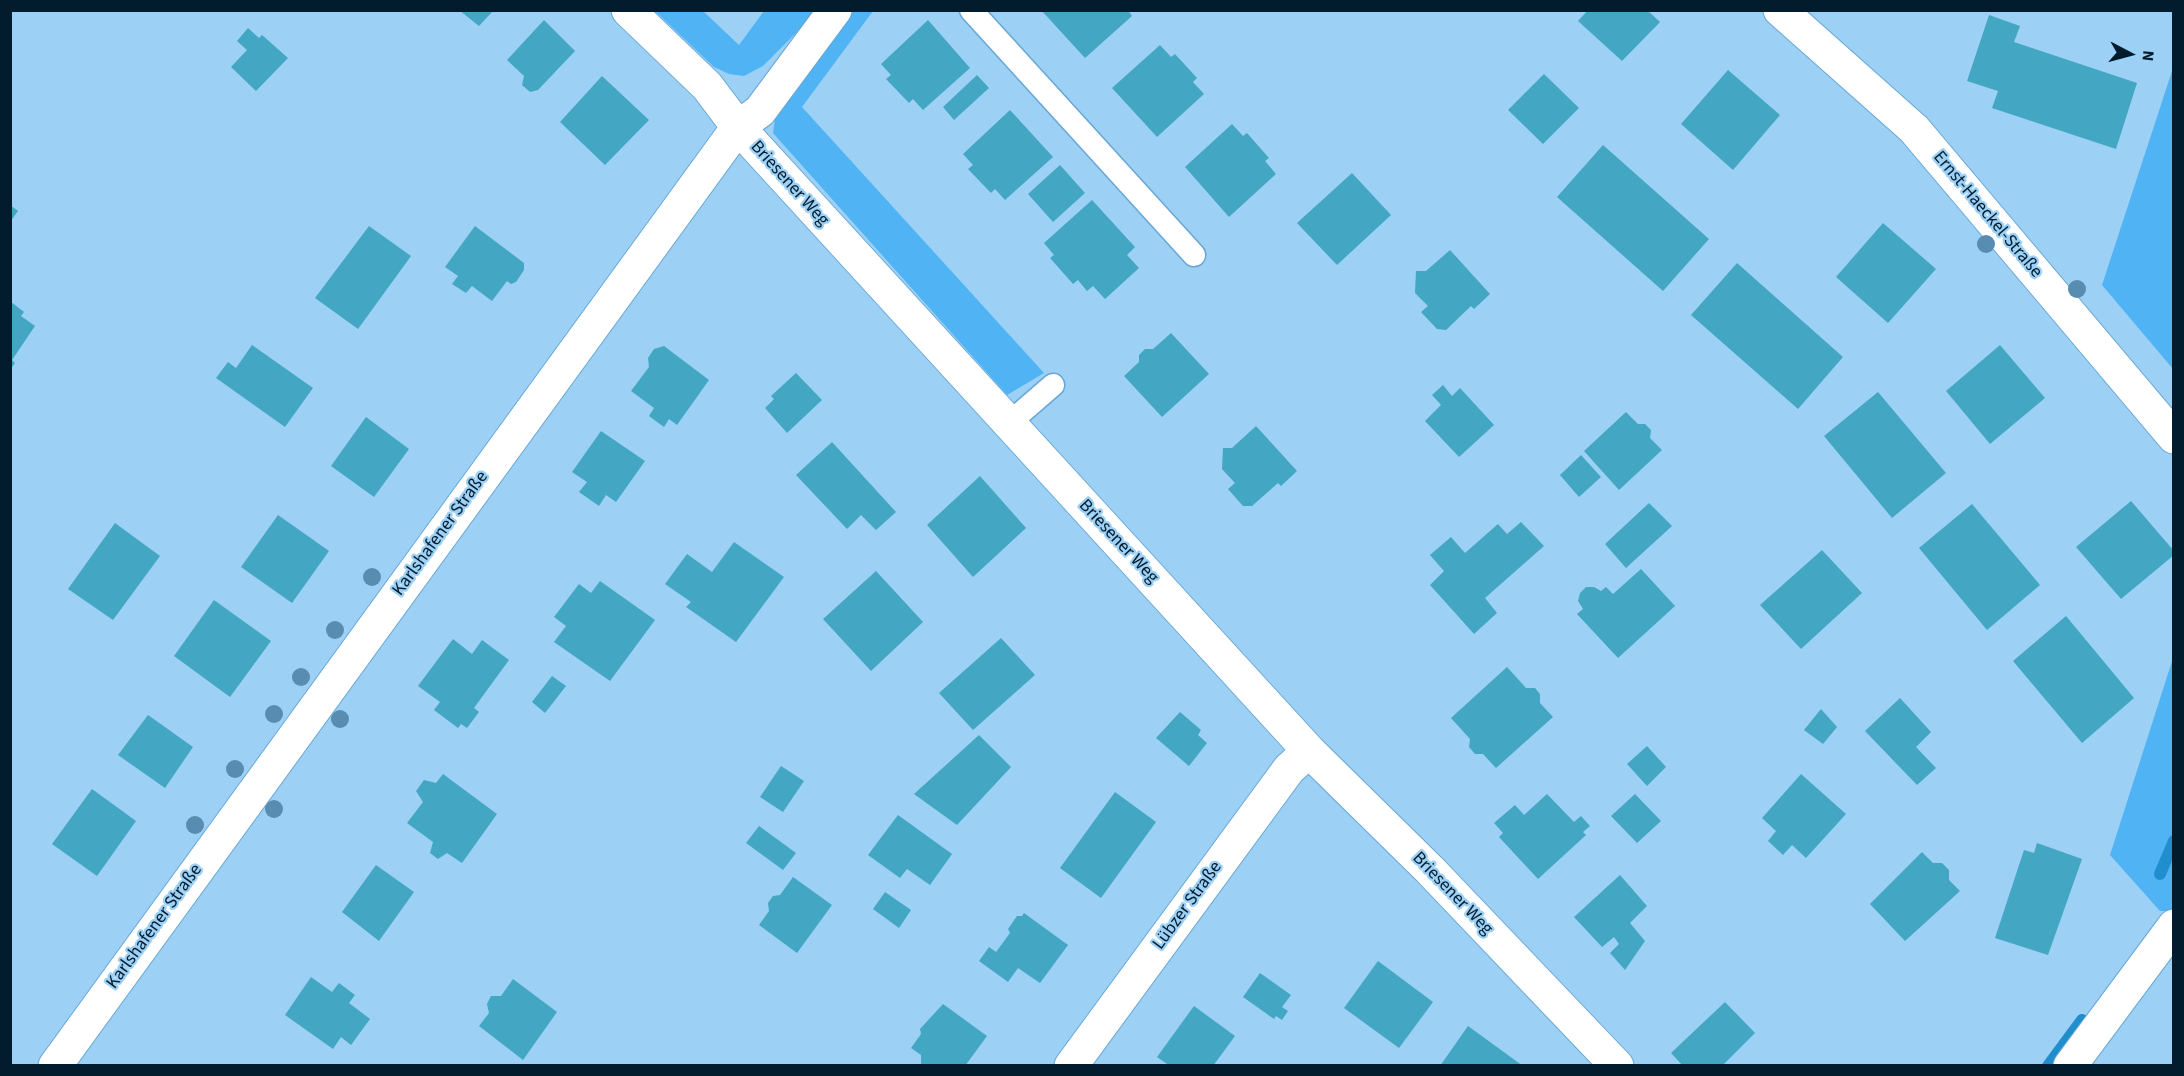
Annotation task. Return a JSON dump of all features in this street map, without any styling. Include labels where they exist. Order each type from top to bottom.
[{"type":"street","name":"Briesener Weg","points":[[628,10],[707,86],[738,127],[1309,751],[1430,870],[1617,1065]]},
{"type":"street","name":"Karlshafener Straße","points":[[55,1065],[738,127],[760,111],[835,10]]},
{"type":"street","name":"Ernst-Haeckel-Straße","points":[[1780,10],[1914,129],[2174,438]]},
{"type":"street","name":"Lübzer Straße","points":[[1071,1065],[1289,769],[1309,751]]},
{"type":"street","points":[[2070,1065],[2174,927]]},
{"type":"lane","points":[[971,10],[1194,255]]},
{"type":"lane","points":[[1008,424],[1053,385]]},
{"type":"shaded area","points":[[655,11],[703,11],[739,45],[764,11],[818,11],[763,66],[744,76],[729,74],[714,67]]},
{"type":"shaded area","points":[[849,11],[873,11],[802,107],[1044,373],[1007,395],[773,133],[776,112]]},
{"type":"shaded area","points":[[2173,68],[2174,369],[2102,285]]},
{"type":"shaded area","points":[[2173,658],[2174,910],[2160,911],[2110,855]]},
{"type":"building","points":[[459,10],[490,10],[492,12],[479,26]]},
{"type":"building","points":[[1041,10],[1128,10],[1132,16],[1085,58]]},
{"type":"building","points":[[1588,10],[1647,10],[1660,22],[1622,61],[1578,21]]},
{"type":"building","points":[[1989,15],[2020,26],[2014,42],[2137,83],[2116,149],[1992,108],[1998,91],[1967,81]]},
{"type":"building","points":[[544,20],[575,51],[538,90],[530,92],[522,85],[524,76],[507,60]]},
{"type":"building","points":[[928,20],[970,68],[923,110],[913,99],[909,103],[886,79],[891,75],[881,64]]},
{"type":"building","points":[[248,28],[259,38],[262,35],[288,58],[256,91],[231,67],[247,50],[237,41]]},
{"type":"building","points":[[1160,45],[1171,57],[1175,54],[1197,78],[1193,82],[1204,94],[1157,137],[1112,88]]},
{"type":"building","points":[[1728,70],[1780,115],[1733,170],[1681,124]]},
{"type":"building","points":[[1544,74],[1579,108],[1543,144],[1508,110]]},
{"type":"building","points":[[977,75],[989,88],[954,120],[943,107]]},
{"type":"building","points":[[602,76],[649,120],[605,165],[560,122]]},
{"type":"building","points":[[1010,110],[1053,157],[1005,200],[995,189],[991,193],[968,169],[973,165],[963,154]]},
{"type":"building","points":[[1232,124],[1243,136],[1247,133],[1269,158],[1265,161],[1276,174],[1229,217],[1185,167]]},
{"type":"building","points":[[1603,145],[1709,239],[1663,291],[1557,197]]},
{"type":"building","points":[[1060,165],[1085,193],[1053,222],[1028,194]]},
{"type":"building","points":[[1352,173],[1391,215],[1337,265],[1297,223]]},
{"type":"building","points":[[1092,200],[1135,247],[1127,255],[1139,268],[1105,299],[1093,286],[1087,291],[1078,280],[1073,284],[1050,258],[1054,255],[1044,243]]},
{"type":"building","points":[[10,205],[18,211],[10,222]]},
{"type":"building","points":[[1883,223],[1936,269],[1888,323],[1836,277]]},
{"type":"building","points":[[369,226],[411,256],[358,329],[315,298]]},
{"type":"building","points":[[475,226],[524,263],[524,270],[516,282],[511,284],[507,281],[492,301],[472,286],[466,293],[452,284],[458,276],[445,267]]},
{"type":"building","points":[[1450,250],[1490,294],[1474,309],[1471,306],[1446,330],[1437,329],[1421,312],[1428,306],[1415,293],[1416,271],[1426,271]]},
{"type":"building","points":[[1737,263],[1843,357],[1798,409],[1691,315]]},
{"type":"building","points":[[10,301],[24,312],[21,316],[35,326],[12,360],[15,363],[10,370]]},
{"type":"building","points":[[1171,333],[1209,374],[1162,417],[1124,376],[1139,362],[1139,355],[1145,349],[1153,349]]},
{"type":"building","points":[[252,345],[313,388],[285,427],[216,378],[228,362],[236,368]]},
{"type":"building","points":[[2000,345],[2045,398],[1990,444],[1946,391]]},
{"type":"building","points":[[664,346],[709,380],[677,425],[669,419],[664,427],[649,416],[654,408],[631,391],[649,367],[648,358],[654,349]]},
{"type":"building","points":[[796,373],[822,400],[787,433],[765,408],[774,399],[771,396]]},
{"type":"building","points":[[1443,385],[1452,396],[1460,388],[1494,425],[1459,457],[1425,421],[1441,405],[1432,395]]},
{"type":"building","points":[[1878,392],[1946,473],[1892,518],[1824,436]]},
{"type":"building","points":[[1626,412],[1638,424],[1645,424],[1651,430],[1650,438],[1662,450],[1619,490],[1584,451]]},
{"type":"building","points":[[366,417],[409,449],[374,497],[331,466]]},
{"type":"building","points":[[1256,426],[1297,471],[1281,486],[1278,483],[1252,506],[1243,506],[1228,489],[1235,483],[1222,469],[1223,448],[1232,448]]},
{"type":"building","points":[[601,431],[645,461],[616,502],[606,495],[599,506],[579,492],[587,482],[572,472]]},
{"type":"building","points":[[832,442],[896,512],[876,530],[861,515],[847,529],[796,475]]},
{"type":"building","points":[[1581,455],[1601,477],[1579,497],[1560,475]]},
{"type":"building","points":[[980,476],[1026,528],[973,577],[927,525]]},
{"type":"building","points":[[2131,501],[2174,551],[2174,555],[2121,599],[2076,547]]},
{"type":"building","points":[[1649,503],[1672,526],[1626,568],[1605,544]]},
{"type":"building","points":[[1972,504],[2040,585],[1987,630],[1919,548]]},
{"type":"building","points":[[278,515],[329,551],[292,603],[241,567]]},
{"type":"building","points":[[1521,522],[1544,546],[1485,598],[1497,613],[1474,634],[1430,585],[1444,571],[1430,555],[1451,537],[1465,553],[1498,524],[1507,534]]},
{"type":"building","points":[[115,523],[160,556],[113,620],[68,589]]},
{"type":"building","points":[[734,542],[784,577],[736,642],[686,607],[691,602],[665,584],[687,554],[712,572]]},
{"type":"building","points":[[1822,550],[1862,593],[1801,649],[1760,605]]},
{"type":"building","points":[[1641,569],[1675,606],[1618,658],[1577,614],[1583,609],[1578,601],[1580,593],[1586,587],[1594,587],[1601,591],[1606,587],[1613,594]]},
{"type":"building","points":[[876,571],[923,622],[871,671],[823,619]]},
{"type":"building","points":[[600,581],[655,620],[610,681],[554,642],[566,626],[554,617],[579,584],[591,593]]},
{"type":"building","points":[[214,600],[271,641],[230,697],[174,656]]},
{"type":"building","points":[[2066,616],[2134,698],[2082,743],[2013,661]]},
{"type":"building","points":[[1001,638],[1035,675],[973,730],[939,693]]},
{"type":"building","points":[[453,639],[472,654],[482,640],[509,660],[474,708],[479,712],[467,728],[461,724],[458,728],[434,710],[440,702],[418,686]]},
{"type":"building","points":[[1507,667],[1526,688],[1535,688],[1540,694],[1540,703],[1553,717],[1496,768],[1483,754],[1475,754],[1469,747],[1470,739],[1451,718]]},
{"type":"building","points":[[552,676],[566,686],[545,713],[532,702]]},
{"type":"building","points":[[1900,698],[1931,732],[1916,747],[1936,768],[1917,785],[1865,731]]},
{"type":"building","points":[[1821,709],[1837,727],[1823,744],[1804,730]]},
{"type":"building","points":[[1180,712],[1201,730],[1198,735],[1207,743],[1189,766],[1156,738]]},
{"type":"building","points":[[148,715],[193,747],[165,788],[118,755]]},
{"type":"building","points":[[979,735],[1011,767],[957,825],[914,794]]},
{"type":"building","points":[[1647,746],[1666,767],[1647,786],[1627,764]]},
{"type":"building","points":[[781,766],[804,781],[783,812],[760,797]]},
{"type":"building","points":[[443,774],[497,814],[462,863],[447,853],[438,859],[430,853],[433,842],[407,823],[423,802],[416,791],[424,780],[436,783]]},
{"type":"building","points":[[1801,774],[1846,814],[1806,858],[1792,845],[1783,855],[1768,841],[1776,831],[1762,818]]},
{"type":"building","points":[[92,789],[136,821],[97,876],[52,844]]},
{"type":"building","points":[[1115,792],[1156,822],[1101,898],[1060,868]]},
{"type":"building","points":[[1547,794],[1574,822],[1581,816],[1590,826],[1583,832],[1586,835],[1538,879],[1499,837],[1503,833],[1494,823],[1515,805],[1524,815]]},
{"type":"building","points":[[1635,794],[1661,821],[1637,843],[1611,816]]},
{"type":"building","points":[[898,815],[952,854],[930,885],[907,869],[900,878],[868,855]]},
{"type":"building","points":[[759,826],[796,853],[783,870],[746,843]]},
{"type":"building","points":[[2037,843],[2082,859],[2048,955],[1995,938],[2024,850],[2034,853]]},
{"type":"building","points":[[1922,852],[1933,863],[1942,863],[1949,870],[1949,880],[1960,891],[1905,941],[1870,904]]},
{"type":"building","points":[[376,865],[414,892],[379,941],[342,912]]},
{"type":"building","points":[[1620,875],[1647,906],[1630,923],[1645,941],[1625,970],[1610,953],[1619,944],[1614,937],[1602,947],[1574,917]]},
{"type":"building","points":[[793,877],[832,905],[797,953],[759,925],[769,911],[768,903],[773,896],[780,895]]},
{"type":"building","points":[[885,892],[911,910],[899,928],[873,909]]},
{"type":"building","points":[[1024,913],[1068,945],[1040,983],[1018,968],[1008,982],[979,961],[989,947],[996,952],[1010,933],[1008,929],[1017,916],[1022,916]]},
{"type":"building","points":[[1378,961],[1433,1002],[1399,1048],[1344,1008]]},
{"type":"building","points":[[1260,973],[1291,995],[1282,1007],[1288,1011],[1282,1020],[1276,1016],[1274,1019],[1243,997]]},
{"type":"building","points":[[311,977],[332,992],[339,983],[355,995],[349,1003],[370,1019],[351,1045],[341,1037],[333,1049],[285,1015]]},
{"type":"building","points":[[513,979],[557,1012],[523,1060],[479,1026],[489,1013],[487,1004],[491,996],[501,996]]},
{"type":"building","points":[[1725,1002],[1755,1033],[1722,1066],[1683,1066],[1671,1053]]},
{"type":"building","points":[[943,1004],[987,1036],[965,1066],[921,1066],[921,1055],[911,1048],[921,1034],[920,1029]]},
{"type":"building","points":[[1194,1006],[1235,1036],[1213,1066],[1170,1066],[1157,1057]]},
{"type":"building","points":[[1468,1026],[1523,1066],[1440,1066]]},
{"type":"waterway","points":[[2160,874],[2174,841]]},
{"type":"waterway","points":[[2048,1066],[2082,1020]]}]
